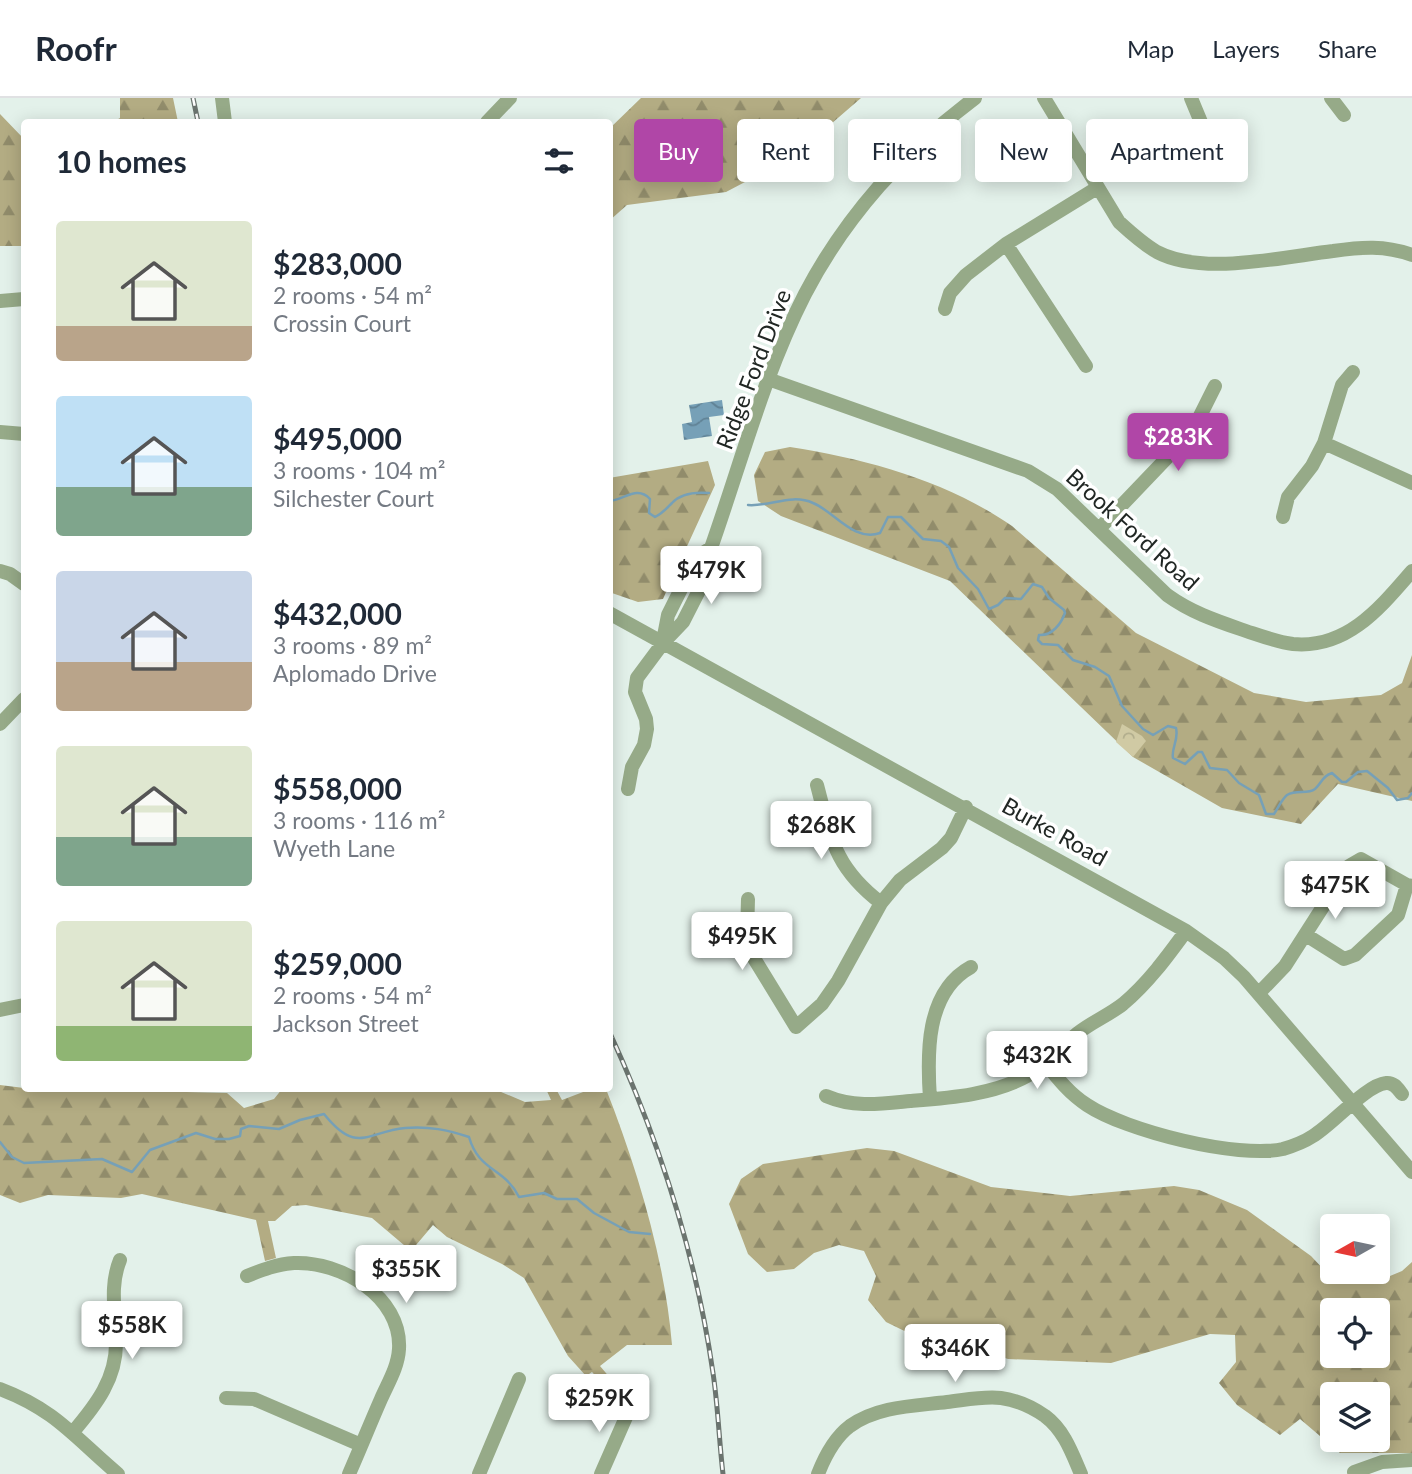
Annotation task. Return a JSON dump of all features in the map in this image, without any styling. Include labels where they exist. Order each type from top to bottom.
[{"type":"street","points":[[222,98],[225,119]]},
{"type":"street","points":[[489,119],[510,98]]},
{"type":"street","name":"Ridge Ford Drive","points":[[628,789],[630,774],[646,739],[647,729],[646,719],[637,700],[636,683],[641,671],[683,622],[710,569],[711,548],[768,379],[806,293],[835,246],[894,167],[975,98]]},
{"type":"street","points":[[1044,98],[1119,222],[1136,238],[1159,253],[1186,262],[1220,264],[1368,247],[1395,249],[1412,255]]},
{"type":"street","points":[[1191,98],[1200,119]]},
{"type":"street","points":[[1331,98],[1344,115]]},
{"type":"street","points":[[945,309],[955,285],[1006,244],[1097,188]]},
{"type":"street","points":[[1006,244],[1086,366]]},
{"type":"street","points":[[0,301],[21,299]]},
{"type":"street","points":[[1283,517],[1287,498],[1312,466],[1324,443],[1342,385],[1353,372]]},
{"type":"street","name":"Brook Ford Road","points":[[768,379],[1028,471],[1057,489],[1167,596],[1187,610],[1276,641],[1292,644],[1327,641],[1361,625],[1375,614],[1412,572]]},
{"type":"street","points":[[1098,529],[1184,440],[1198,420],[1215,386]]},
{"type":"street","points":[[0,432],[21,435]]},
{"type":"street","points":[[1324,443],[1412,483]]},
{"type":"street","points":[[0,571],[21,582]]},
{"type":"street","name":"Burke Road","points":[[613,615],[966,807],[1186,931],[1224,958],[1259,993],[1412,1172]]},
{"type":"street","points":[[0,724],[21,702]]},
{"type":"street","points":[[817,785],[840,861],[864,890],[881,903]]},
{"type":"street","points":[[748,899],[747,936],[752,955],[796,1027],[822,1004],[838,981],[881,903],[900,880],[942,849],[951,838],[966,807]]},
{"type":"street","points":[[1259,993],[1285,966],[1349,866],[1361,859],[1409,886],[1398,915],[1354,955],[1344,959],[1306,935]]},
{"type":"street","points":[[826,1096],[842,1103],[862,1105],[963,1096],[1028,1076],[1046,1064],[1079,1033],[1121,1006],[1142,987],[1186,931]]},
{"type":"street","points":[[930,1099],[928,1060],[934,1017],[949,985],[960,973],[971,967]]},
{"type":"street","points":[[0,1010],[21,1006]]},
{"type":"street","points":[[1046,1064],[1072,1094],[1104,1115],[1127,1125],[1187,1141],[1247,1150],[1292,1147],[1314,1136],[1372,1088],[1385,1083],[1394,1084],[1402,1094]]},
{"type":"street","points":[[73,1432],[100,1399],[113,1368],[116,1342],[113,1286],[120,1260]]},
{"type":"street","points":[[247,1276],[285,1264],[325,1266],[360,1282],[388,1309],[398,1332],[399,1351],[396,1365],[349,1474]]},
{"type":"street","points":[[479,1474],[519,1379]]},
{"type":"street","points":[[0,1389],[40,1407],[73,1432],[117,1474]]},
{"type":"street","points":[[226,1398],[254,1399],[361,1445]]},
{"type":"street","points":[[818,1474],[827,1452],[841,1434],[868,1416],[889,1410],[979,1398],[1001,1398],[1023,1404],[1046,1417],[1064,1435],[1081,1474]]},
{"type":"street","points":[[601,1474],[630,1408]]},
{"type":"street","points":[[1354,1472],[1382,1462],[1412,1460]]},
{"type":"green space","points":[[120,98],[173,98],[177,119],[118,119]]},
{"type":"green space","points":[[641,98],[861,98],[834,121],[834,119],[737,119],[737,182],[745,182],[726,192],[627,205],[613,217],[613,125]]},
{"type":"green space","points":[[0,114],[21,136],[21,246],[0,246]]},
{"type":"green space","points":[[790,447],[877,465],[961,496],[1012,526],[1136,633],[1254,693],[1306,702],[1381,695],[1402,683],[1412,655],[1412,801],[1338,784],[1301,824],[1222,808],[1133,757],[950,581],[781,516],[758,501],[754,475],[765,452]]},
{"type":"green space","points":[[708,461],[715,485],[663,599],[638,602],[613,593],[613,477]]},
{"type":"green space","points":[[1122,724],[1146,741],[1133,757],[1116,742]]},
{"type":"green space","points":[[0,1085],[21,1088],[21,1092],[227,1093],[244,1108],[274,1099],[280,1092],[501,1092],[525,1102],[551,1100],[547,1092],[558,1092],[562,1100],[583,1092],[607,1092],[648,1215],[663,1280],[672,1345],[627,1345],[600,1366],[622,1392],[615,1397],[592,1372],[586,1376],[568,1356],[524,1278],[447,1237],[433,1225],[411,1251],[372,1218],[306,1205],[292,1206],[275,1221],[268,1221],[276,1258],[265,1261],[256,1220],[142,1194],[121,1198],[48,1195],[20,1203],[0,1195]]},
{"type":"green space","points":[[867,1148],[894,1151],[991,1187],[1070,1196],[1174,1186],[1199,1190],[1247,1210],[1311,1256],[1320,1266],[1320,1284],[1390,1284],[1390,1276],[1402,1271],[1412,1262],[1412,1453],[1339,1452],[1390,1452],[1390,1382],[1320,1382],[1320,1436],[1300,1419],[1280,1435],[1237,1405],[1219,1383],[1236,1362],[1235,1335],[1210,1334],[1111,1363],[1008,1359],[983,1351],[931,1344],[886,1322],[868,1300],[876,1276],[864,1251],[839,1245],[814,1253],[794,1269],[767,1272],[748,1254],[729,1204],[741,1179],[763,1164]]},
{"type":"water","points":[[722,400],[724,415],[709,417],[712,436],[684,440],[682,424],[692,422],[689,405]]},
{"type":"waterway","points":[[613,500],[640,493],[650,499],[649,513],[655,517],[684,495],[709,493]]},
{"type":"waterway","points":[[748,505],[805,500],[821,507],[853,530],[870,535],[880,533],[888,517],[901,517],[923,539],[941,541],[949,547],[958,568],[978,589],[989,609],[1005,598],[1021,599],[1033,584],[1042,587],[1065,613],[1055,628],[1048,634],[1039,635],[1038,640],[1042,644],[1058,645],[1073,660],[1095,667],[1109,676],[1122,706],[1143,729],[1153,735],[1168,726],[1176,728],[1173,758],[1185,764],[1198,752],[1202,752],[1210,768],[1227,770],[1239,783],[1259,795],[1266,814],[1274,814],[1287,795],[1312,791],[1332,773],[1342,782],[1346,782],[1358,772],[1367,771],[1388,788],[1397,800],[1408,798],[1412,793]]},
{"type":"waterway","points":[[0,1142],[12,1157],[24,1163],[102,1159],[132,1172],[150,1150],[196,1133],[215,1139],[229,1139],[240,1136],[241,1129],[249,1126],[279,1129],[324,1114],[335,1127],[354,1138],[405,1128],[438,1129],[469,1137],[479,1157],[506,1180],[519,1197],[544,1193],[557,1199],[577,1199],[594,1213],[629,1232],[650,1234]]},
{"type":"railway","points":[[193,98],[197,119]]},
{"type":"railway","points":[[613,1040],[644,1114],[686,1241],[713,1373],[723,1474]]}]
